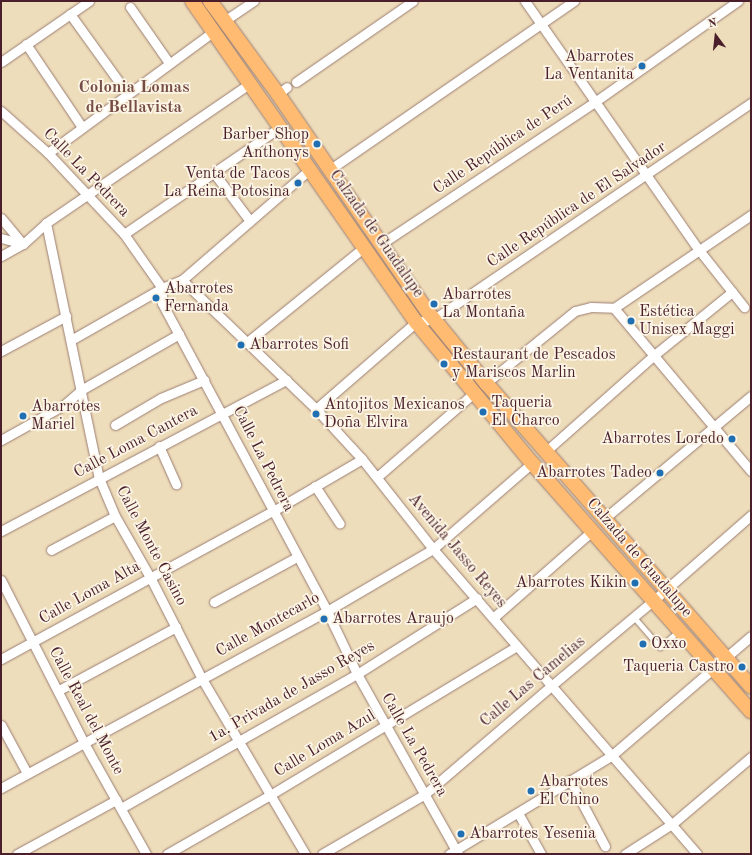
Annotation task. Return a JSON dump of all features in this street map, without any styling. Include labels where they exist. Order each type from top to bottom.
[{"type":"main road","name":"Calzada de Guadalupe","points":[[192,1],[212,32],[310,169],[416,322],[532,463],[654,600],[713,670],[751,711]]},
{"type":"main road","name":"Calzada de Guadalupe","points":[[210,1],[224,22],[287,88],[329,170],[434,319],[545,452],[605,518],[724,659],[751,687]]},
{"type":"street","points":[[1,62],[89,1]]},
{"type":"street","points":[[224,22],[254,1]]},
{"type":"street","points":[[287,88],[413,1]]},
{"type":"street","points":[[525,1],[699,250],[744,307]]},
{"type":"street","points":[[329,170],[574,1]]},
{"type":"street","name":"Calle República de Perú","points":[[381,244],[596,101],[738,1]]},
{"type":"street","points":[[130,8],[169,63]]},
{"type":"street","points":[[70,14],[127,93]]},
{"type":"street","points":[[48,153],[127,93],[212,32]]},
{"type":"street","points":[[26,44],[82,127]]},
{"type":"street","points":[[1,256],[23,244],[46,223],[249,84]]},
{"type":"street","name":"Calle República de El Salvador","points":[[416,322],[434,319],[647,176],[751,103]]},
{"type":"street","name":"Calle La Pedrera","points":[[1,111],[48,153],[124,234],[162,288],[162,303],[222,412],[297,557],[327,610],[357,674],[425,794],[454,853]]},
{"type":"street","points":[[124,234],[280,127]]},
{"type":"street","points":[[71,340],[162,288],[182,280],[310,169]]},
{"type":"street","points":[[214,172],[250,221]]},
{"type":"street","points":[[486,383],[576,311],[591,306],[614,308],[751,215]]},
{"type":"street","points":[[1,218],[23,244]]},
{"type":"street","name":"Calle Monte Casino","points":[[46,223],[99,478],[115,516],[150,577],[202,679],[305,854]]},
{"type":"street","points":[[1,238],[23,244]]},
{"type":"street","points":[[246,343],[364,247]]},
{"type":"street","name":"Avenida Jasso Reyes","points":[[182,280],[316,409],[362,459],[433,549],[697,854]]},
{"type":"street","points":[[545,452],[653,356],[732,292]]},
{"type":"street","points":[[614,308],[751,471]]},
{"type":"street","points":[[1,351],[66,316]]},
{"type":"street","points":[[316,409],[416,322]]},
{"type":"street","points":[[1,440],[64,405],[81,390],[179,334]]},
{"type":"street","points":[[115,425],[161,398],[204,380]]},
{"type":"street","name":"Calle Loma Cantera","points":[[1,531],[222,412],[286,380]]},
{"type":"street","points":[[377,477],[474,393]]},
{"type":"street","points":[[605,518],[751,396]]},
{"type":"street","points":[[160,446],[176,484]]},
{"type":"street","name":"Calle Loma Alta","points":[[1,659],[273,511],[362,459]]},
{"type":"street","name":"Calle Montecarlo","points":[[1,788],[327,610],[433,549],[532,463]]},
{"type":"street","points":[[315,486],[340,524]]},
{"type":"street","points":[[51,550],[115,516]]},
{"type":"street","name":"Calle Las Camelias","points":[[322,854],[425,794],[751,516]]},
{"type":"street","points":[[493,618],[592,531]]},
{"type":"street","points":[[214,602],[297,557]]},
{"type":"street","name":"Calle Real del Monte","points":[[1,580],[59,690],[84,743],[146,854]]},
{"type":"street","name":"1a. Privada de Jasso Reyes","points":[[17,854],[118,804],[357,674],[476,598]]},
{"type":"street","points":[[59,690],[176,627]]},
{"type":"street","points":[[454,853],[611,756],[751,636]]},
{"type":"street","name":"Calle Loma Azul","points":[[167,854],[270,795],[517,646]]},
{"type":"street","points":[[1,725],[27,773]]},
{"type":"street","points":[[625,854],[672,824],[751,757]]},
{"type":"street","points":[[570,780],[605,846]]},
{"type":"street","points":[[518,813],[542,854]]},
{"type":"lane","points":[[634,617],[660,647],[680,630]]},
{"type":"place","name":"Abarrotes La Ventanita","points":[[642,66]]},
{"type":"place","name":"Barber Shop Anthonys","points":[[317,144]]},
{"type":"place","name":"Venta de Tacos La Reina Potosina","points":[[298,183]]},
{"type":"place","name":"Abarrotes Fernanda","points":[[156,298]]},
{"type":"place","name":"Abarrotes La Montaña","points":[[434,304]]},
{"type":"place","name":"Estética Unisex Maggi","points":[[631,321]]},
{"type":"place","name":"Abarrotes Sofi","points":[[241,345]]},
{"type":"place","name":"Restaurant de Pescados y Mariscos Marlin","points":[[444,364]]},
{"type":"place","name":"Taqueria El Charco","points":[[483,412]]},
{"type":"place","name":"Antojitos Mexicanos Doña Elvira","points":[[316,414]]},
{"type":"place","name":"Abarrotes Mariel","points":[[23,416]]},
{"type":"place","name":"Abarrotes Loredo","points":[[732,439]]},
{"type":"place","name":"Abarrotes Tadeo","points":[[660,473]]},
{"type":"place","name":"Abarrotes Kikin","points":[[635,583]]},
{"type":"place","name":"Abarrotes Araujo","points":[[324,619]]},
{"type":"place","name":"Oxxo","points":[[643,644]]},
{"type":"place","name":"Taqueria Castro","points":[[742,667]]},
{"type":"place","name":"Abarrotes El Chino","points":[[531,791]]},
{"type":"place","name":"Abarrotes Yesenia","points":[[461,834]]},
{"type":"district","name":"Colonia Lomas de Bellavista","points":[[134,98]]}]
